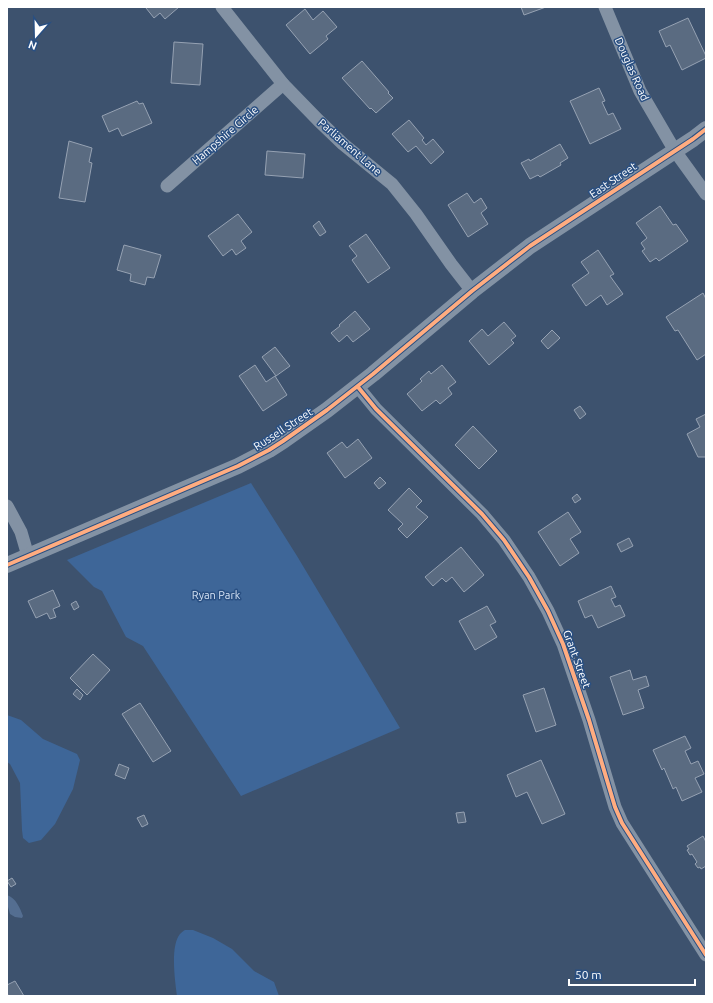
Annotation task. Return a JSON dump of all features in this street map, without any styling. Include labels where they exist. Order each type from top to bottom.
[{"type":"street","name":"Parliament Lane","points":[[222,7],[283,84],[331,134],[392,184],[416,214],[472,291]]},
{"type":"street","name":"Douglas Road","points":[[605,7],[640,92],[675,151],[706,194]]},
{"type":"street","name":"Hampshire Circle","points":[[167,186],[283,84]]},
{"type":"street","name":"East Street","points":[[530,246],[706,129]]},
{"type":"street","name":"Russell Street","points":[[7,565],[253,459],[297,433],[358,387],[472,291],[530,246]]},
{"type":"street","name":"Grant Street","points":[[358,387],[374,407],[482,514],[504,540],[529,577],[548,611],[563,644],[585,707],[615,807],[622,824],[706,955]]},
{"type":"street","points":[[7,506],[21,532],[28,556]]},
{"type":"green space","name":"Ryan Park","points":[[251,483],[297,556],[400,728],[241,796],[143,646],[126,637],[102,591],[94,587],[67,560]]},
{"type":"green space","points":[[7,715],[21,720],[43,739],[77,754],[80,760],[73,789],[55,824],[41,840],[29,843],[23,838],[20,783],[10,764],[7,762]]},
{"type":"green space","points":[[185,930],[193,930],[213,938],[232,949],[254,971],[274,982],[279,996],[177,996],[174,955],[177,939]]},
{"type":"shaded area","points":[[7,895],[13,898],[17,904],[23,916],[22,918],[15,917],[10,914],[7,906]]},
{"type":"building","points":[[179,7],[165,19],[160,13],[154,18],[146,8]]},
{"type":"building","points":[[521,7],[546,7],[524,15]]},
{"type":"building","points":[[305,9],[313,20],[323,11],[337,27],[326,36],[328,39],[310,54],[286,25]]},
{"type":"building","points":[[688,18],[706,58],[682,70],[670,45],[666,47],[659,31]]},
{"type":"building","points":[[174,42],[203,44],[200,85],[171,83]]},
{"type":"building","points":[[362,61],[393,98],[376,113],[371,108],[370,109],[342,78]]},
{"type":"building","points":[[599,88],[605,101],[602,102],[608,115],[613,113],[621,129],[590,144],[570,101]]},
{"type":"building","points":[[137,101],[139,104],[143,103],[152,123],[122,136],[118,128],[109,132],[102,116]]},
{"type":"building","points":[[409,120],[424,138],[422,140],[426,145],[433,139],[444,152],[431,164],[416,146],[408,152],[392,134]]},
{"type":"building","points":[[69,141],[92,148],[89,162],[92,163],[85,202],[59,198]]},
{"type":"building","points":[[560,144],[568,158],[560,163],[561,165],[540,177],[538,175],[530,179],[521,163],[529,159],[530,161]]},
{"type":"building","points":[[267,151],[305,154],[303,178],[265,175]]},
{"type":"building","points":[[467,193],[474,203],[481,198],[487,208],[481,213],[488,224],[468,237],[448,205]]},
{"type":"building","points":[[660,206],[673,225],[676,224],[688,241],[659,261],[656,258],[650,262],[642,251],[645,249],[641,243],[647,238],[636,223]]},
{"type":"building","points":[[238,214],[252,232],[241,241],[246,248],[236,255],[232,249],[223,256],[208,236]]},
{"type":"building","points":[[319,221],[326,232],[320,236],[313,226]]},
{"type":"building","points":[[366,234],[390,268],[368,283],[352,260],[357,256],[349,246]]},
{"type":"building","points":[[124,245],[161,255],[154,278],[147,277],[145,285],[130,281],[131,274],[117,270]]},
{"type":"building","points":[[598,250],[614,274],[610,276],[623,294],[607,305],[601,295],[586,306],[572,285],[589,273],[581,262]]},
{"type":"building","points":[[703,293],[706,299],[706,354],[697,360],[678,330],[675,331],[666,317]]},
{"type":"building","points":[[355,311],[370,329],[353,342],[347,335],[339,342],[331,333]]},
{"type":"building","points":[[504,322],[516,336],[511,340],[514,343],[489,365],[469,341],[482,329],[488,336]]},
{"type":"building","points":[[552,330],[560,338],[548,349],[541,341]]},
{"type":"building","points":[[275,347],[290,366],[276,376],[262,357]]},
{"type":"building","points":[[255,365],[266,382],[275,376],[287,395],[263,411],[239,376]]},
{"type":"building","points":[[442,365],[456,382],[448,388],[452,394],[440,404],[436,400],[422,411],[407,394],[422,381],[420,379],[429,371],[431,374]]},
{"type":"building","points":[[580,406],[586,414],[580,419],[574,410]]},
{"type":"building","points":[[706,414],[706,457],[698,457],[687,434],[700,427],[696,419]]},
{"type":"building","points":[[473,426],[497,451],[479,469],[455,445]]},
{"type":"building","points":[[358,439],[372,458],[345,478],[327,453],[342,442],[347,448]]},
{"type":"building","points":[[380,477],[386,483],[379,489],[374,483]]},
{"type":"building","points":[[409,488],[422,501],[416,507],[428,517],[407,538],[398,529],[403,524],[388,510]]},
{"type":"building","points":[[577,494],[581,499],[575,503],[572,498]]},
{"type":"building","points":[[568,512],[581,532],[570,539],[579,553],[560,566],[538,532]]},
{"type":"building","points":[[629,538],[633,546],[621,552],[617,544]]},
{"type":"building","points":[[461,547],[484,575],[464,592],[452,577],[446,582],[442,578],[433,586],[425,577]]},
{"type":"building","points":[[611,586],[616,597],[611,599],[615,607],[620,605],[625,616],[598,628],[592,615],[585,618],[578,601]]},
{"type":"building","points":[[53,590],[60,606],[53,609],[56,617],[50,619],[47,613],[36,618],[28,601]]},
{"type":"building","points":[[76,601],[79,607],[74,610],[71,604]]},
{"type":"building","points":[[487,606],[496,622],[490,625],[497,637],[475,650],[459,621]]},
{"type":"building","points":[[93,654],[110,670],[87,695],[70,678]]},
{"type":"building","points":[[630,670],[633,680],[646,676],[649,686],[638,690],[644,708],[623,715],[610,677]]},
{"type":"building","points":[[544,688],[556,725],[536,732],[523,695]]},
{"type":"building","points":[[77,689],[83,695],[80,700],[73,694]]},
{"type":"building","points":[[140,703],[171,751],[153,762],[122,714]]},
{"type":"building","points":[[685,736],[691,748],[685,751],[691,764],[698,761],[704,774],[695,778],[702,792],[682,801],[676,787],[673,789],[664,768],[662,770],[653,750]]},
{"type":"building","points":[[541,760],[565,814],[542,824],[527,792],[516,797],[507,775]]},
{"type":"building","points":[[119,764],[129,768],[125,779],[115,775]]},
{"type":"building","points":[[464,812],[466,822],[458,823],[456,813]]},
{"type":"building","points":[[144,815],[148,824],[142,827],[137,818]]},
{"type":"building","points":[[703,836],[706,842],[706,866],[701,869],[695,864],[697,862],[692,854],[690,855],[687,850],[689,849],[687,846]]},
{"type":"building","points":[[12,878],[16,884],[11,887],[7,881]]},
{"type":"building","points":[[15,981],[24,996],[7,996],[7,985]]},
{"type":"cycle path","points":[[7,565],[238,466],[269,450],[327,410],[373,374],[472,291],[530,246],[706,129]]},
{"type":"cycle path","points":[[358,387],[376,409],[482,514],[504,540],[529,577],[548,611],[563,644],[589,720],[615,807],[622,823],[706,955]]}]
